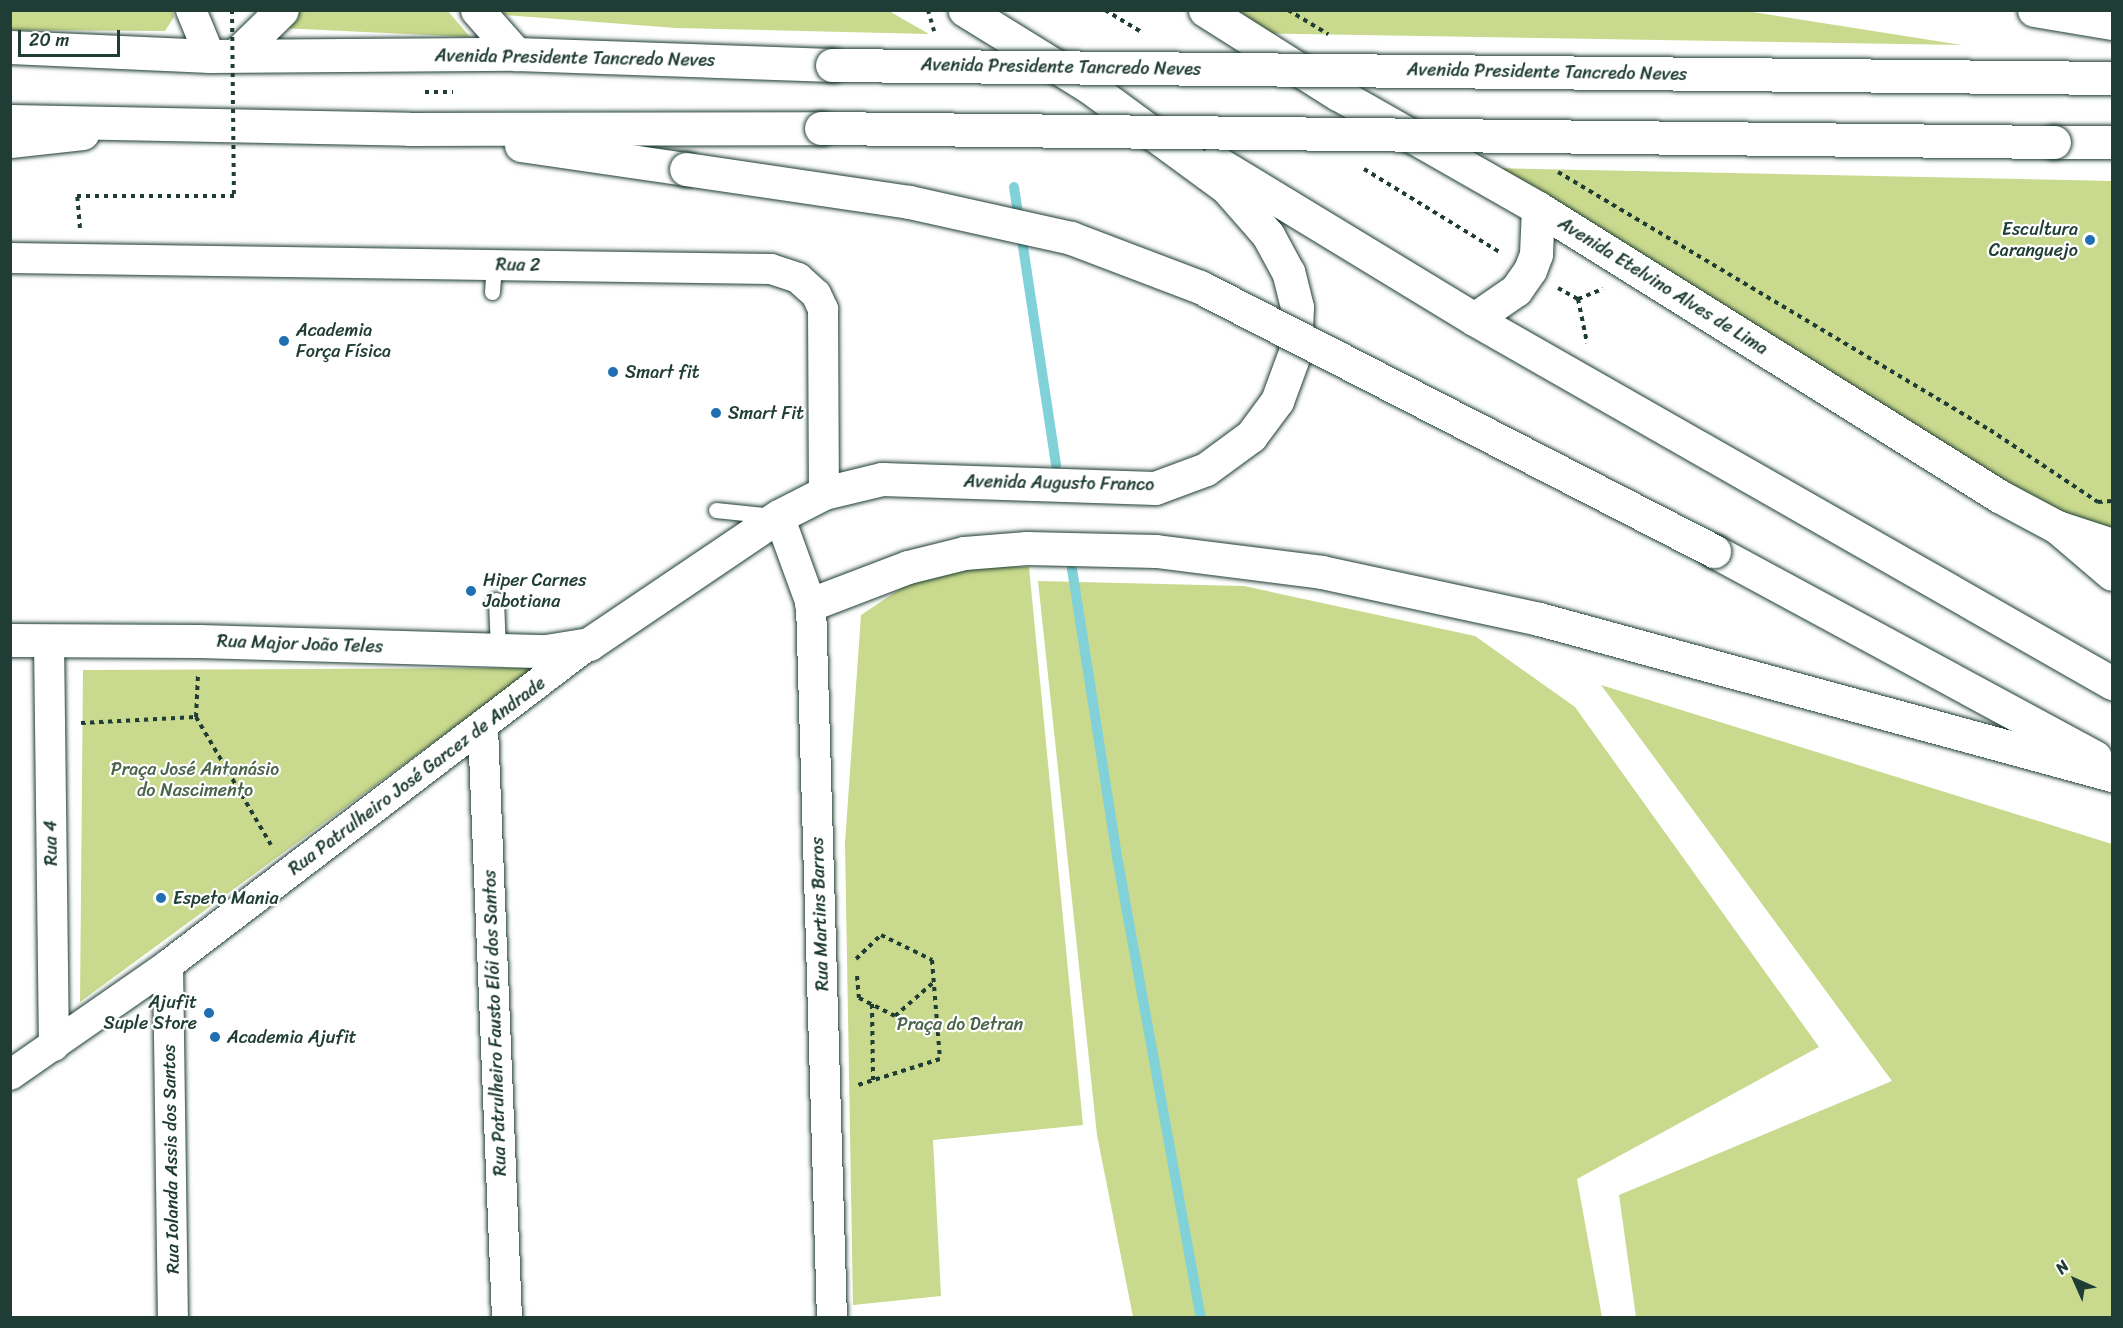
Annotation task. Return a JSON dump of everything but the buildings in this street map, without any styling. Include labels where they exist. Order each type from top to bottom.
[{"type":"main road","points":[[223,56],[282,10]]},
{"type":"main road","points":[[477,10],[516,54]]},
{"type":"main road","name":"Avenida Augusto Franco","points":[[589,644],[779,516],[824,493],[882,479],[1155,488],[1206,469],[1251,435],[1277,401],[1295,352],[1297,307],[1288,272],[1268,235],[1227,188],[1088,86],[965,10]]},
{"type":"main road","name":"Avenida Etelvino Alves de Lima","points":[[1205,10],[1338,94],[1538,208],[1999,496],[2057,527],[2112,574]]},
{"type":"main road","points":[[2034,10],[2112,23]]},
{"type":"main road","name":"Avenida Presidente Tancredo Neves","points":[[10,47],[223,56],[516,54],[832,65],[2112,78]]},
{"type":"main road","points":[[1088,86],[1474,319],[2112,683]]},
{"type":"main road","points":[[10,121],[409,129],[821,128],[2112,142]]},
{"type":"main road","points":[[10,141],[166,125]]},
{"type":"main road","points":[[409,129],[909,202],[1071,238],[1200,287],[1714,551],[2112,766]]},
{"type":"main road","points":[[1474,319],[1516,290],[1530,270],[1536,254],[1538,208]]},
{"type":"main road","points":[[2057,527],[2112,544]]},
{"type":"main road","points":[[812,604],[908,567],[964,553],[1027,548],[1156,551],[1322,572],[1539,620],[2112,775]]},
{"type":"main road","name":"Rua Major João Teles","points":[[10,640],[199,640],[546,651],[589,644]]},
{"type":"street","points":[[191,10],[223,56]]},
{"type":"street","name":"Rua 2","points":[[10,258],[83,259],[493,278],[771,269],[798,278],[816,294],[826,325],[824,493]]},
{"type":"street","name":"Rua Martins Barros","points":[[779,516],[812,604],[832,1317]]},
{"type":"street","name":"Rua 4","points":[[49,640],[54,1046]]},
{"type":"street","name":"Rua Patrulheiro José Garcez de Andrade","points":[[10,1075],[168,965],[483,728],[589,644]]},
{"type":"street","name":"Rua Patrulheiro Fausto Elói dos Santos","points":[[483,728],[507,1317]]},
{"type":"street","name":"Rua Iolanda Assis dos Santos","points":[[168,965],[173,1317]]},
{"type":"lane","points":[[716,510],[779,516]]},
{"type":"lane","points":[[496,600],[498,650]]},
{"type":"path","points":[[83,259],[77,196],[234,196],[232,10]]},
{"type":"path","points":[[1288,10],[1339,41]]},
{"type":"path","points":[[1553,169],[1990,430],[2098,502],[2112,501]]},
{"type":"path","points":[[199,640],[196,717],[288,875]]},
{"type":"path","points":[[50,725],[196,717]]},
{"type":"path","points":[[826,1095],[940,1059],[934,982],[932,960],[882,935],[855,958],[859,998],[895,1016],[934,982]]},
{"type":"path","points":[[872,1004],[873,1080]]},
{"type":"green space","points":[[11,10],[173,10],[174,17],[165,31],[11,30]]},
{"type":"green space","points":[[447,10],[470,37],[281,28],[297,11]]},
{"type":"green space","points":[[499,11],[889,11],[929,34],[676,28],[505,15]]},
{"type":"green space","points":[[1211,11],[1746,11],[1962,45],[1244,33]]},
{"type":"green space","points":[[1491,168],[2112,181],[2112,546]]},
{"type":"green space","name":"Praça do Detran","points":[[951,566],[1029,567],[1083,1125],[933,1140],[941,1296],[853,1305],[845,843],[861,615],[903,587]]},
{"type":"green space","points":[[1038,581],[1244,586],[1475,636],[1575,707],[1819,1047],[1577,1179],[1602,1317],[1133,1317],[1097,1135]]},
{"type":"green space","name":"Praça José Antanásio do Nascimento","points":[[535,668],[80,1002],[83,670]]},
{"type":"green space","points":[[1601,685],[2112,844],[2112,1317],[1636,1317],[1619,1195],[1892,1081]]},
{"type":"waterway","points":[[1014,187],[1056,465]]},
{"type":"waterway","points":[[1072,569],[1118,862],[1201,1318]]},
{"type":"place","name":"Escultura Caranguejo","points":[[2090,240]]},
{"type":"place","name":"Academia Força Física","points":[[284,341]]},
{"type":"place","name":"Smart fit","points":[[613,372]]},
{"type":"place","name":"Smart Fit","points":[[716,413]]},
{"type":"place","name":"Hiper Carnes Jabotiana","points":[[471,591]]},
{"type":"place","name":"Espeto Mania","points":[[161,898]]},
{"type":"place","name":"Ajufit Suple Store","points":[[209,1013]]},
{"type":"place","name":"Academia Ajufit","points":[[215,1037]]}]
